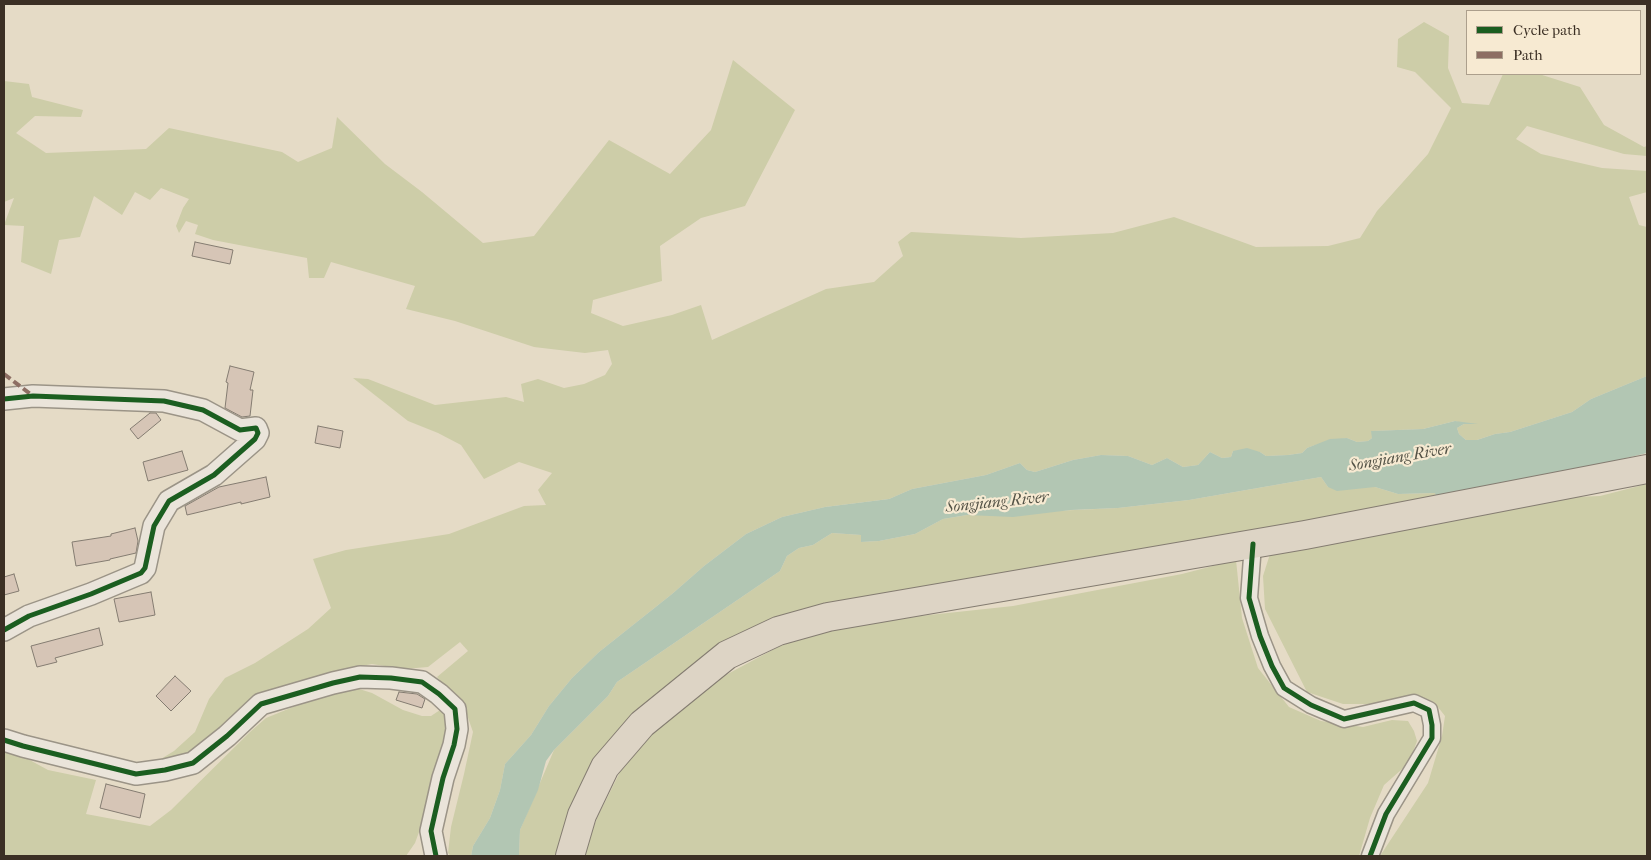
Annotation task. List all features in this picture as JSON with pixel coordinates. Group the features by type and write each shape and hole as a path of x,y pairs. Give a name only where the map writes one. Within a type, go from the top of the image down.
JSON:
{"highway":[{"path":"570,856 582,815 605,767 642,724 727,655 778,631 828,617 1253,544 1647,469"}],"street":[{"path":"4,398 32,396 164,401 203,410 240,430 256,428 258,433 255,439 214,475 169,501 154,526 145,568 141,573 91,594 28,616 4,630"},
{"path":"1253,544 1250,598 1260,636 1272,666 1284,688 1311,705 1344,719 1414,703 1429,710 1432,738 1386,814 1370,856"},
{"path":"4,740 136,774 165,770 193,763 227,736 261,704 360,677 422,682 455,709 457,729 431,831 436,856"}],"shaded area":[{"path":"1424,22 1449,36 1448,68 1462,103 1489,105 1503,75 1542,75 1580,87 1604,125 1644,147 1647,146 1647,156 1624,154 1527,126 1516,139 1541,154 1602,168 1647,171 1647,192 1629,197 1639,225 1647,227 1647,376 1591,399 1572,412 1510,432 1495,434 1477,440 1466,440 1459,434 1457,428 1464,424 1455,421 1423,429 1372,431 1372,438 1368,441 1357,442 1347,438 1315,445 1307,448 1302,453 1288,455 1266,456 1260,452 1233,451 1231,457 1222,458 1210,452 1198,465 1183,467 1167,458 1152,465 1128,456 1101,455 1073,460 1035,472 1027,470 1020,463 986,475 912,489 889,499 825,507 782,517 746,534 704,566 599,652 572,678 549,706 531,735 505,764 500,790 490,818 473,846 471,856 451,856 448,853 451,827 473,732 466,712 437,677 468,651 460,642 428,667 404,669 372,664 334,671 290,685 193,750 151,765 174,751 195,732 209,699 225,678 255,663 308,629 331,608 313,559 346,550 449,534 524,506 546,505 538,490 552,473 519,462 484,479 461,445 408,421 353,378 368,379 435,405 506,397 524,402 521,384 538,379 564,388 584,384 605,375 612,364 608,350 585,353 534,347 455,321 406,309 415,286 331,262 324,278 309,278 307,258 213,240 195,234 198,225 186,221 179,233 176,226 183,208 189,199 161,188 150,200 135,192 122,215 94,196 80,237 59,240 51,274 21,262 24,226 4,225 14,198 4,202 4,81 29,84 32,97 83,110 81,117 35,116 16,133 46,153 146,149 169,128 282,152 298,162 332,148 337,117 385,164 483,243 534,236 609,140 670,174 711,130 733,60 795,110 745,206 701,218 660,246 662,281 593,300 591,313 623,326 672,315 701,305 712,340 826,289 874,282 903,256 898,242 911,232 1021,238 1113,233 1174,217 1256,247 1328,246 1360,238 1377,211 1428,154 1451,108 1415,72 1397,67 1398,39"},
{"path":"1321,477 1328,487 1375,487 1398,494 1435,493 1436,498 844,608 661,698 558,856 519,856 520,830 554,750 608,696 617,682 780,571 787,556 799,548 813,545 832,533 861,535 861,542 879,541 915,534 943,519 967,515 1118,508 1189,500"},
{"path":"1647,484 1647,856 1380,856 1428,783 1442,736 1445,716 1434,702 1415,695 1373,704 1343,704 1307,692 1265,609 1263,576 1270,554 1550,498 1600,496"},
{"path":"1236,560 1242,618 1258,668 1289,707 1321,721 1363,727 1392,720 1408,721 1414,731 1417,741 1409,763 1384,785 1370,818 1359,856 583,856 597,818 632,748 722,677 778,647 836,625 1013,606 1182,574"},
{"path":"356,688 372,693 403,710 422,716 431,716 440,710 448,719 449,729 427,810 415,843 406,856 4,856 4,746 48,770 96,780 86,814 150,826 171,810 266,718 325,694"}],"water":[{"name":"Songjiang River","path":"1647,376 1647,453 1555,475 1436,498 1435,493 1398,494 1375,487 1337,491 1328,487 1321,477 1189,500 1118,508 1071,510 1013,517 967,515 943,519 915,534 879,541 861,542 861,535 832,533 813,545 799,548 787,556 780,571 617,682 608,696 554,750 546,761 538,790 520,830 519,856 471,856 473,846 490,818 500,790 505,764 531,735 549,706 572,678 599,652 704,566 746,534 782,517 825,507 889,499 912,489 986,475 1020,463 1027,470 1035,472 1073,460 1101,455 1128,456 1152,465 1167,458 1183,467 1198,465 1210,452 1222,458 1231,457 1233,451 1247,448 1266,456 1288,455 1302,453 1307,448 1330,439 1347,438 1357,442 1368,441 1372,438 1371,431 1423,429 1455,421 1478,424 1464,424 1457,428 1459,434 1466,440 1477,440 1495,434 1510,432 1572,412 1591,399"}],"building":[{"path":"195,242 233,250 230,264 192,256"},
{"path":"230,366 254,372 250,390 253,390 250,416 242,417 225,408 228,383 226,382"},
{"path":"150,413 156,413 161,420 138,439 130,429"},
{"path":"318,426 343,431 340,448 315,443"},
{"path":"182,451 188,470 148,481 143,462"},
{"path":"266,477 270,497 187,515 185,506 219,487"},
{"path":"135,528 138,541 136,553 76,566 72,542 111,536 111,534"},
{"path":"14,574 19,591 4,595 4,577"},
{"path":"151,592 155,615 119,622 114,599"},
{"path":"99,628 103,645 55,658 57,662 37,667 31,646"},
{"path":"175,676 191,691 171,711 156,696"},
{"path":"399,692 417,694 425,699 422,708 396,700"},
{"path":"106,784 145,794 140,818 100,808"}],"marked path":[{"path":"4,374 33,396"}],"cycle path":[{"path":"4,399 33,396 164,401 203,410 240,430 256,428 258,433 255,439 214,475 169,501 154,526 145,568 141,573 91,594 29,616 4,630"},
{"path":"1253,544 1249,598 1260,636 1272,666 1284,688 1311,705 1344,719 1414,703 1429,710 1432,738 1386,814 1370,856"},
{"path":"4,740 136,774 165,770 193,763 227,736 261,704 360,677 422,682 455,709 457,729 431,831 436,856"}]}
